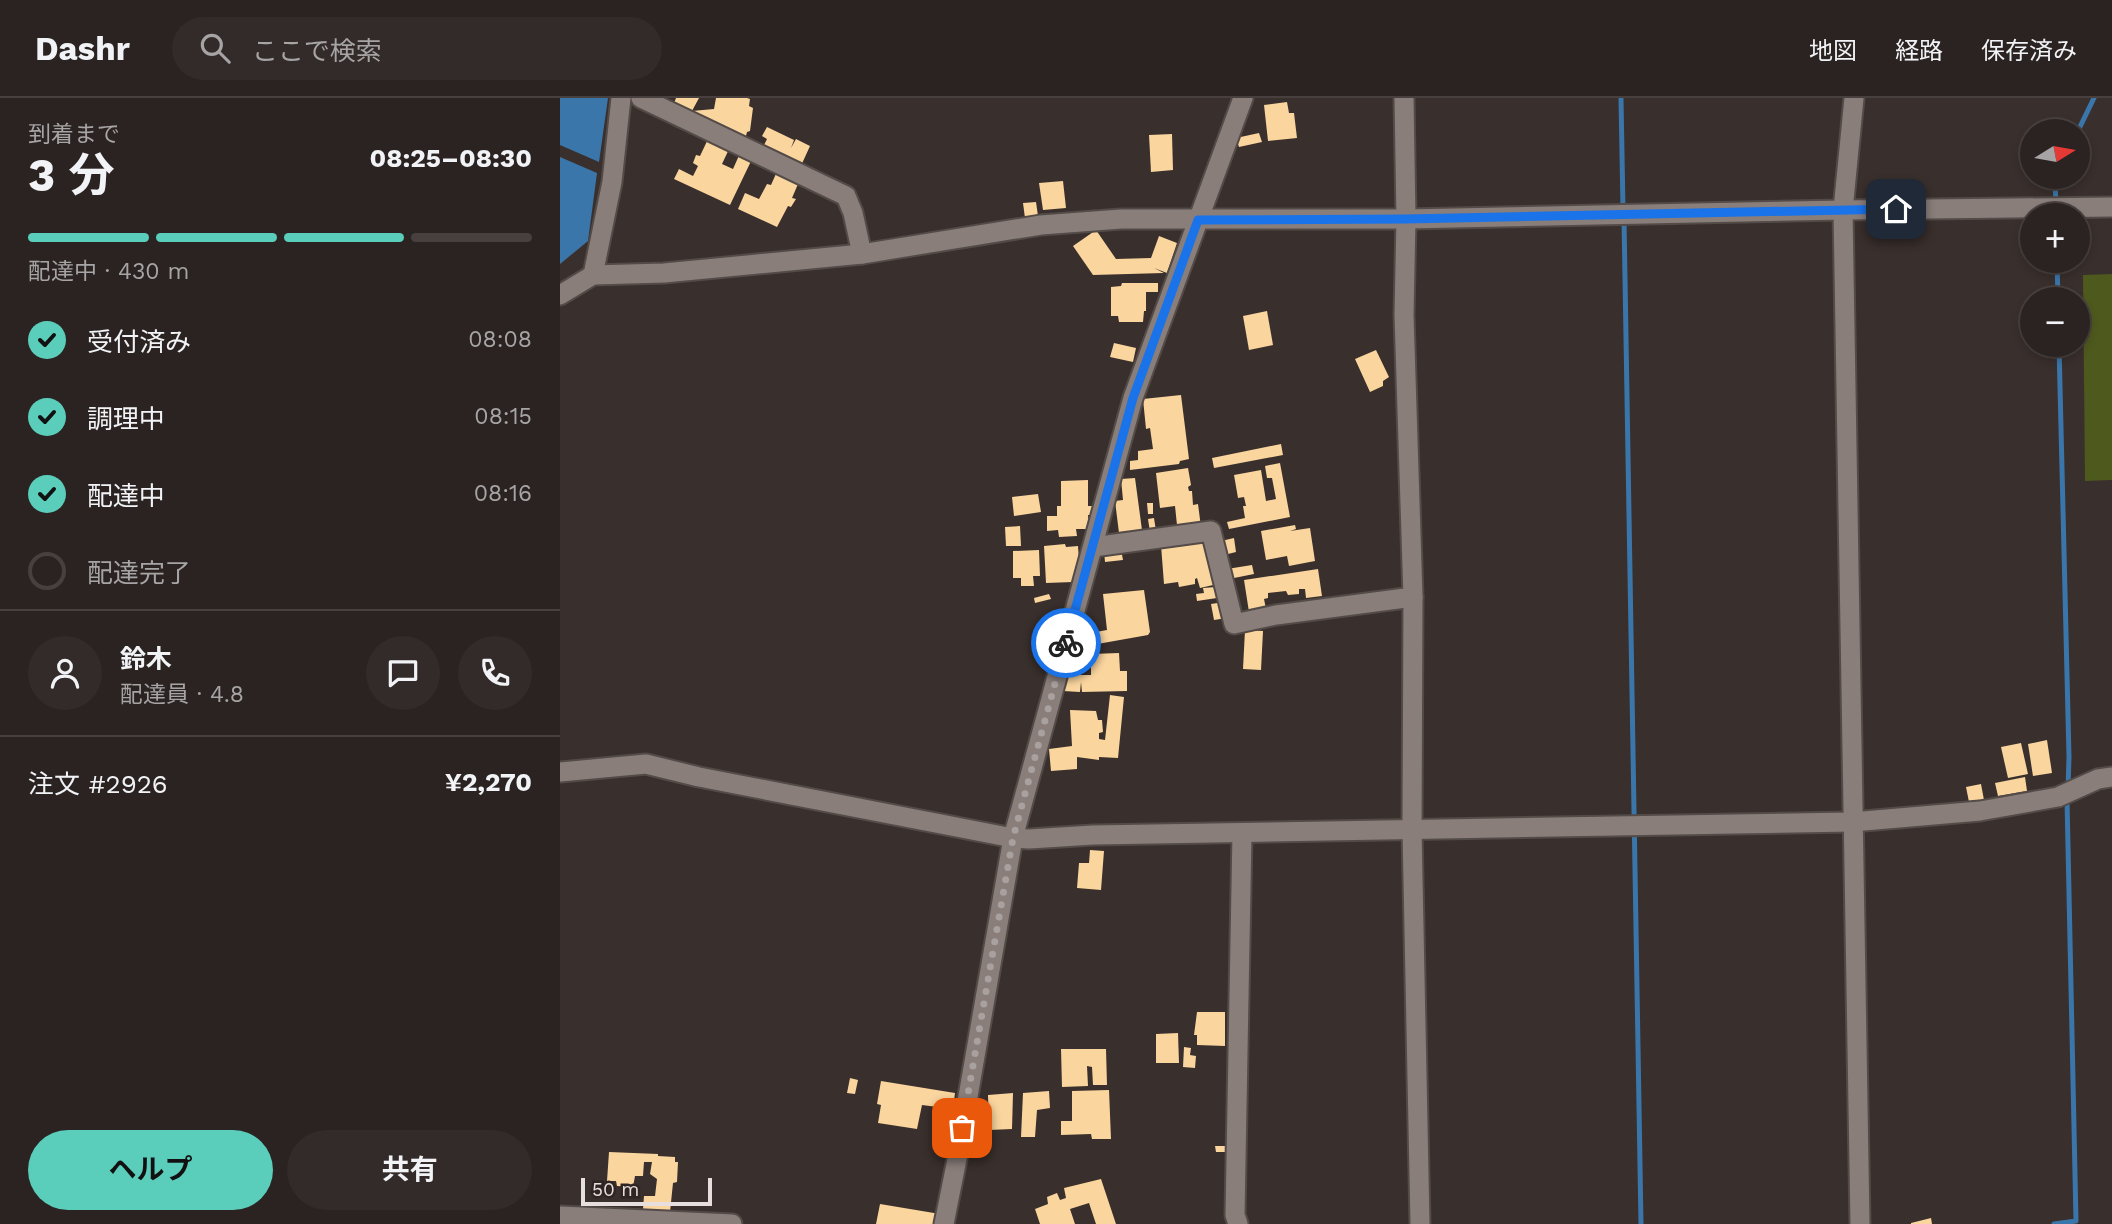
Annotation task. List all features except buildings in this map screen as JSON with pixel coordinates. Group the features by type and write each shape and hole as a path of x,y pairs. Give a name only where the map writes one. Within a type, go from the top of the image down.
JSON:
{"street":[{"path":"593,275 612,182 621,98"},
{"path":"641,98 846,196 862,254"},
{"path":"944,1224 1013,838 1133,398 1243,98"},
{"path":"1404,98 1404,315 1413,597 1412,830 1420,1224"},
{"path":"1854,98 1843,209 1860,1224"},
{"path":"560,295 593,275 664,273 862,254 1041,225 1121,219 1406,219 1843,209 2112,207"},
{"path":"1093,547 1211,531 1234,624 1276,615 1413,597"},
{"path":"560,772 646,764 699,777 1013,838 1910,819 1993,809 2058,797 2098,779 2112,777"},
{"path":"1238,1224 1235,1215 1242,833"},
{"path":"560,1216 732,1224"}],"green space":[{"path":"2112,274 2112,480 2085,481 2084,357 2090,357 2090,287 2083,287 2083,275"}],"water":[{"path":"560,98 608,98 599,162 560,145"},
{"path":"560,157 597,173 588,241 560,264"}],"waterway":[{"path":"1621,98 1623,209"},
{"path":"2084,119 2094,98"},
{"path":"2055,189 2056,203"},
{"path":"1624,219 1641,1224"},
{"path":"2057,273 2058,287"},
{"path":"2059,357 2068,789"},
{"path":"2054,1224 2076,1221 2067,799"}],"way so far":[{"path":"962,1128 1013,838 1066,643"}],"route":[{"path":"1066,643 1133,398 1198,220 1406,219 1896,209"}]}
